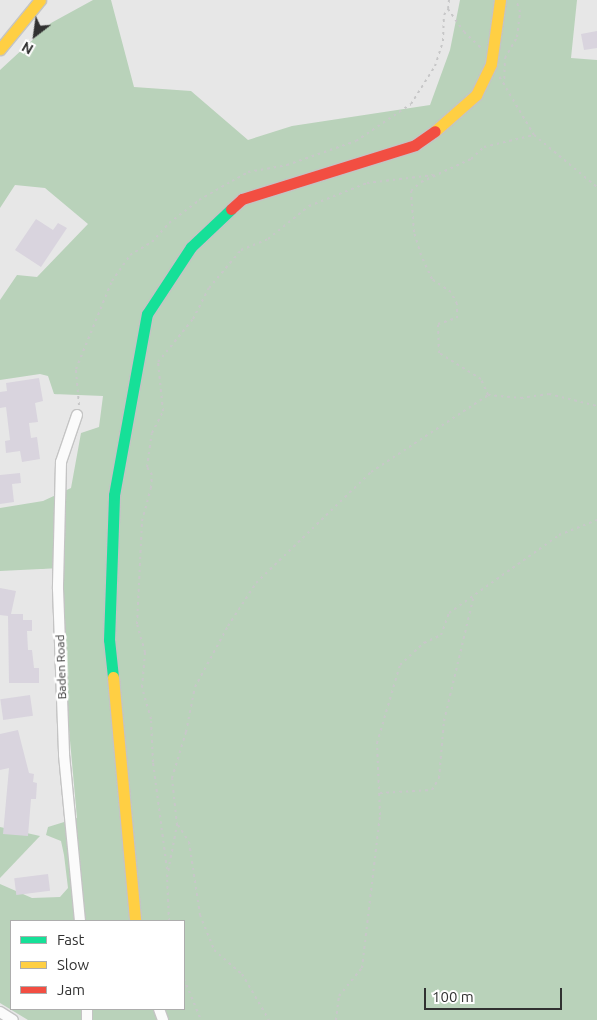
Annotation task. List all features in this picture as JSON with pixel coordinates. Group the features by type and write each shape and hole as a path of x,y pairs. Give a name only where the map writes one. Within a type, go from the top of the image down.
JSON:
{"street":[{"path":"0,49 40,0"},
{"path":"136,920 130,881 122,751 109,640 114,495 147,314 191,247 242,199 415,145 448,123 476,95 491,64 500,0"},
{"name":"Baden Road","path":"77,414 61,462 58,589 64,754 80,920"},
{"path":"0,1012 13,1020"}],"path":[{"path":"449,0 448,9 491,64 534,135 597,187"},
{"path":"504,85 505,58 517,37 520,12 516,0"},
{"path":"488,394 481,379 439,353 438,324 456,318 457,304 452,292 432,279 421,255 414,232 411,191 436,175 471,159 484,148 534,135"},
{"path":"170,920 168,872 153,762 151,719 142,687 145,652 137,624 142,521 151,488 152,475 147,467 152,433 164,412 158,362 241,250 268,239 309,206 367,183 436,175"},
{"path":"168,872 177,825 172,778 186,732 195,687 256,583 371,472 488,394 521,398 548,394 597,406"},
{"path":"336,1020 339,996 362,968 372,906 379,793 377,743 400,665 424,643 441,635 449,613 560,534 597,520"},
{"path":"379,793 432,790 439,778 444,721 474,595"},
{"path":"177,825 189,842 200,915 214,950 242,974 269,1020"},
{"path":"185,981 201,1020"}],"green space":[{"path":"93,0 111,0 134,87 191,91 248,140 292,126 430,105 450,50 460,0 577,0 571,58 597,60 597,1020 28,1020 12,1010 185,1010 185,920 10,920 10,1009 0,1003 0,884 32,898 60,897 68,888 61,841 46,835 48,827 77,818 65,685 61,568 0,571 0,508 43,501 71,488 81,433 99,427 103,396 54,394 48,376 40,374 0,380 0,300 17,275 37,277 88,224 45,188 15,185 0,208 0,70 51,23"},
{"path":"0,827 40,836 0,878"}],"building":[{"path":"597,31 597,48 584,50 581,34"},
{"path":"36,219 53,230 58,223 67,228 41,267 15,250"},
{"path":"39,378 43,401 35,403 38,422 29,423 31,438 37,437 40,459 22,462 20,451 6,453 5,441 10,440 6,407 0,408 0,392 7,391 6,383"},
{"path":"20,473 21,483 12,484 14,502 0,504 0,475"},
{"path":"0,588 16,591 11,614 23,614 23,620 32,620 32,631 27,631 28,650 32,650 34,668 39,668 39,683 9,683 8,616 0,615"},
{"path":"30,695 33,716 3,720 0,699"},
{"path":"18,730 29,773 34,774 33,782 37,783 36,799 31,799 28,836 3,834 9,768 0,770 0,734"},
{"path":"48,874 50,891 16,895 14,878"}],"traffic: fast":[{"path":"113,677 109,640 114,495 147,314 191,247 231,209"}],"traffic: slow":[{"path":"0,49 40,0"},
{"path":"435,131 476,95 491,64 500,0"},
{"path":"113,677 135,920"}],"traffic: jam":[{"path":"231,209 242,199 415,145 435,131"}]}
